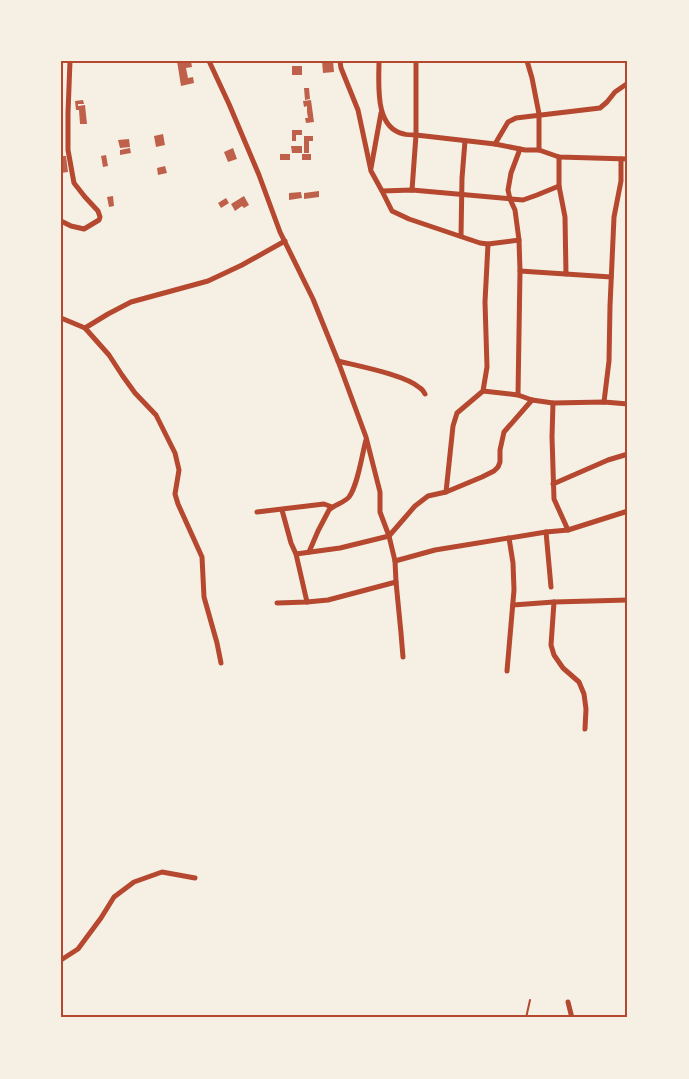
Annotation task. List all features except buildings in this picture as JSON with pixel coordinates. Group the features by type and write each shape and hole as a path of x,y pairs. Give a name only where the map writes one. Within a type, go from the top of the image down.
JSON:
{"street":[{"path":"61,221 84,229 99,220 100,217 98,211 84,197 74,183 68,150 70,61"},
{"path":"209,61 285,242 313,299 366,437 380,492 380,512 395,561 403,656"},
{"path":"340,61 358,110 371,171 391,210 410,219 480,243 488,244 519,240"},
{"path":"371,171 382,111 379,61"},
{"path":"412,190 416,134 416,61"},
{"path":"527,61 539,114 539,150"},
{"path":"495,144 508,122 516,118 600,108 615,92 628,83"},
{"path":"382,111 390,127 404,134 539,150 559,157 628,159"},
{"path":"461,236 465,141"},
{"path":"61,149 68,150"},
{"path":"518,396 519,240 515,210 508,190 510,173 520,149"},
{"path":"559,157 559,186 565,217 566,274"},
{"path":"604,402 609,361 614,217 621,182 621,159"},
{"path":"382,191 412,190 523,200 559,186"},
{"path":"85,328 131,302 208,281 285,242"},
{"path":"446,492 455,419 458,413 483,391 487,367 485,302 488,244"},
{"path":"520,271 611,277"},
{"path":"61,318 85,328 109,355 135,393 156,415 175,453 179,470 175,494 202,557 204,597 221,663"},
{"path":"338,361 407,380 420,387 426,394"},
{"path":"483,391 553,403 604,402 628,404"},
{"path":"296,554 340,548 388,536 414,506 428,496 446,492 494,471 498,467 504,432 532,400"},
{"path":"553,403 554,499 568,530"},
{"path":"309,552 318,531 332,507 348,499 350,495 366,437"},
{"path":"553,484 608,460 628,454"},
{"path":"257,512 324,504 332,507"},
{"path":"282,510 296,554 307,602"},
{"path":"395,561 435,550 568,530 628,511"},
{"path":"546,532 551,587"},
{"path":"507,671 514,590 509,538"},
{"path":"277,603 328,600 396,582"},
{"path":"513,605 628,600"},
{"path":"554,602 551,644 554,655 563,668 580,682 586,709 585,729"},
{"path":"61,960 78,949 114,897 134,882 162,872 195,878"},
{"path":"568,1002 572,1018"}],"path":[{"path":"526,1018 530,1000"}]}
